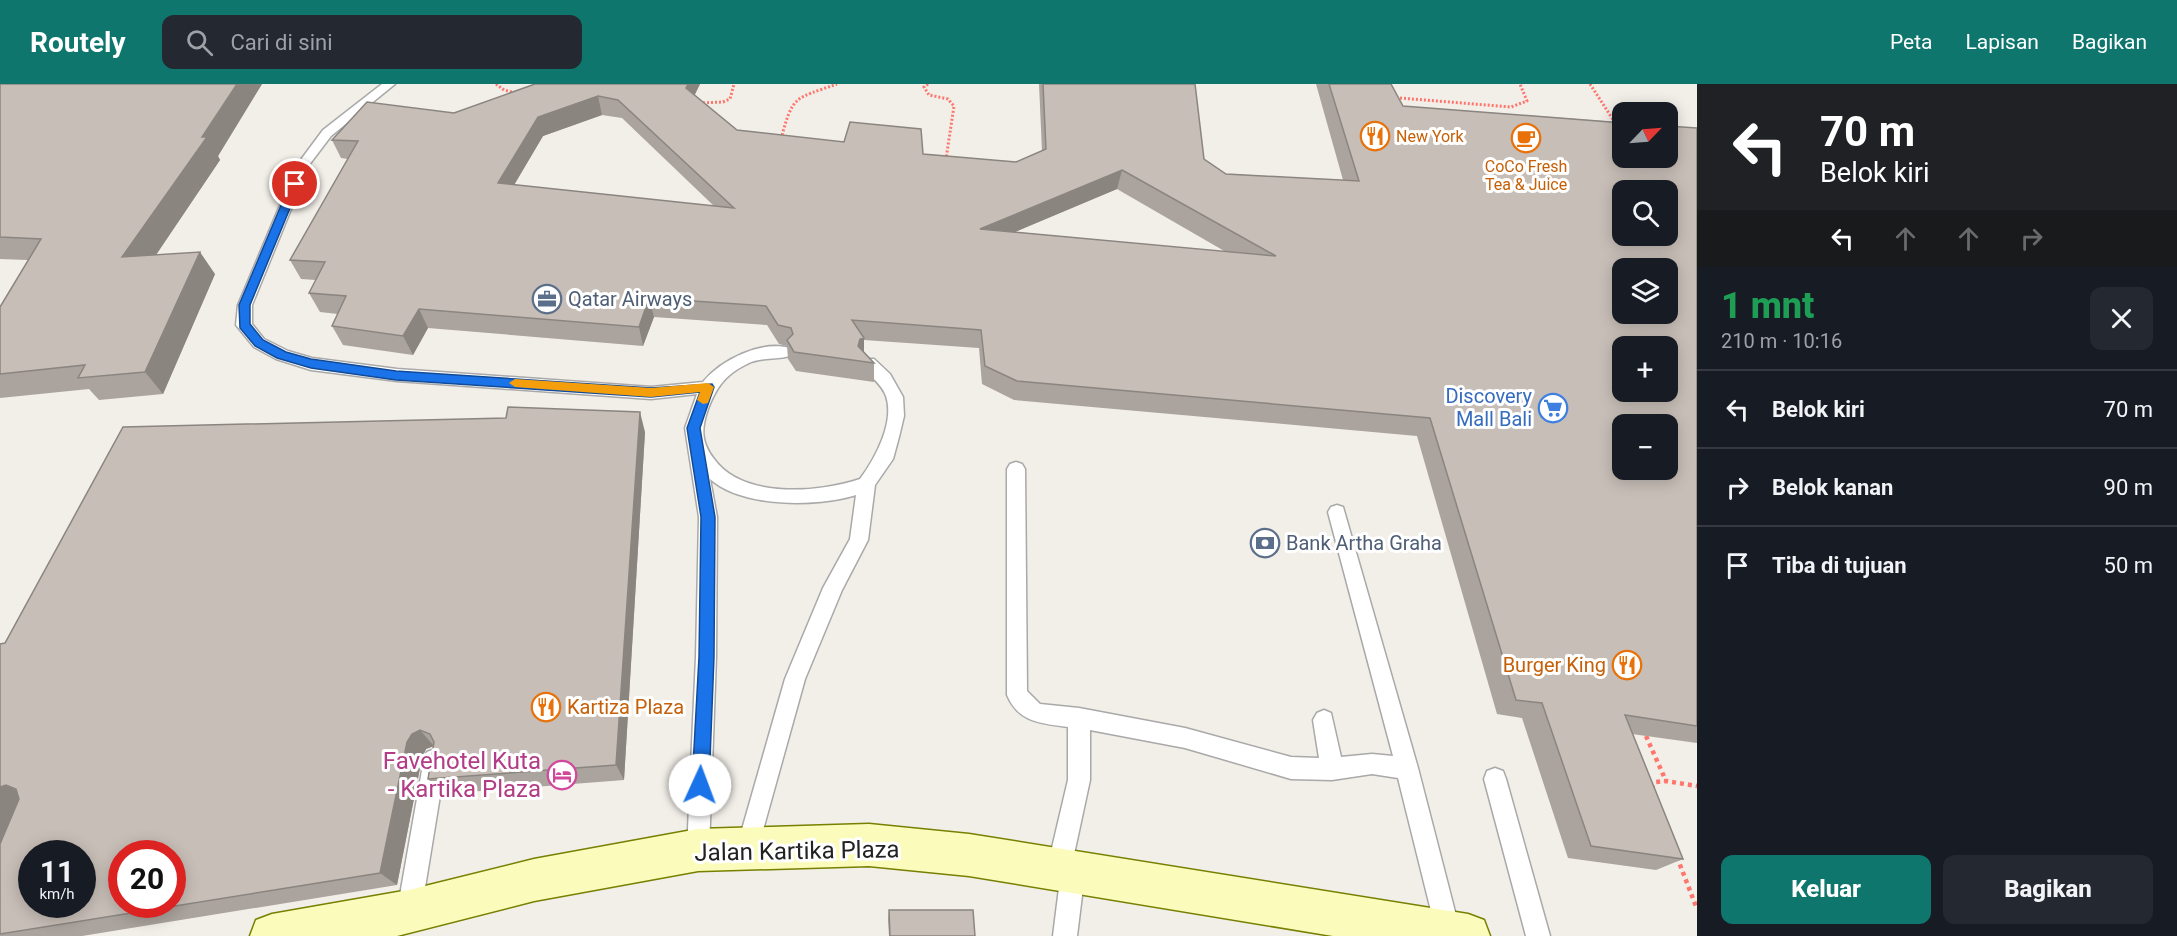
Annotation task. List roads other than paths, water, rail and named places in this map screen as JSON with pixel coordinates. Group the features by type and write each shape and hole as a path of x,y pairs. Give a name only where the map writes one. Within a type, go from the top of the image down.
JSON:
{"main road":[{"name":"Jalan Kartika Plaza","path":"272,936 409,912 534,880 698,850 869,845 969,855 1458,934"}],"lane":[{"path":"389,84 327,133 303,165 245,305 244,325 259,343 282,356 311,364 396,375 651,393 708,387"},
{"path":"698,850 706,657 708,517 693,428 708,387 717,376 740,360 784,352"},
{"path":"748,847 795,679 833,588 859,540 866,484 884,459 896,416 895,397 884,378 868,363"},
{"path":"696,447 708,465 726,482 758,492 800,498 832,495 866,484"},
{"path":"1016,469 1017,695 1035,713 1079,718 1185,738 1291,768 1332,769 1372,764 1407,768"},
{"path":"1337,512 1407,768 1458,934"},
{"path":"1065,936 1066,870 1079,780 1079,718"},
{"path":"1324,720 1332,769"},
{"path":"409,912 435,758"},
{"path":"1495,778 1538,936"}],"place":[{"name":"New York","path":"1375,136"},
{"name":"CoCo Fresh Tea & Juice","path":"1526,138"},
{"name":"Qatar Airways","path":"547,299"},
{"name":"Discovery Mall Bali","path":"1553,408"},
{"name":"Bank Artha Graha","path":"1265,543"},
{"name":"Burger King","path":"1627,665"},
{"name":"Kartiza Plaza","path":"546,707"},
{"name":"Favehotel Kuta - Kartika Plaza","path":"562,775"}]}
